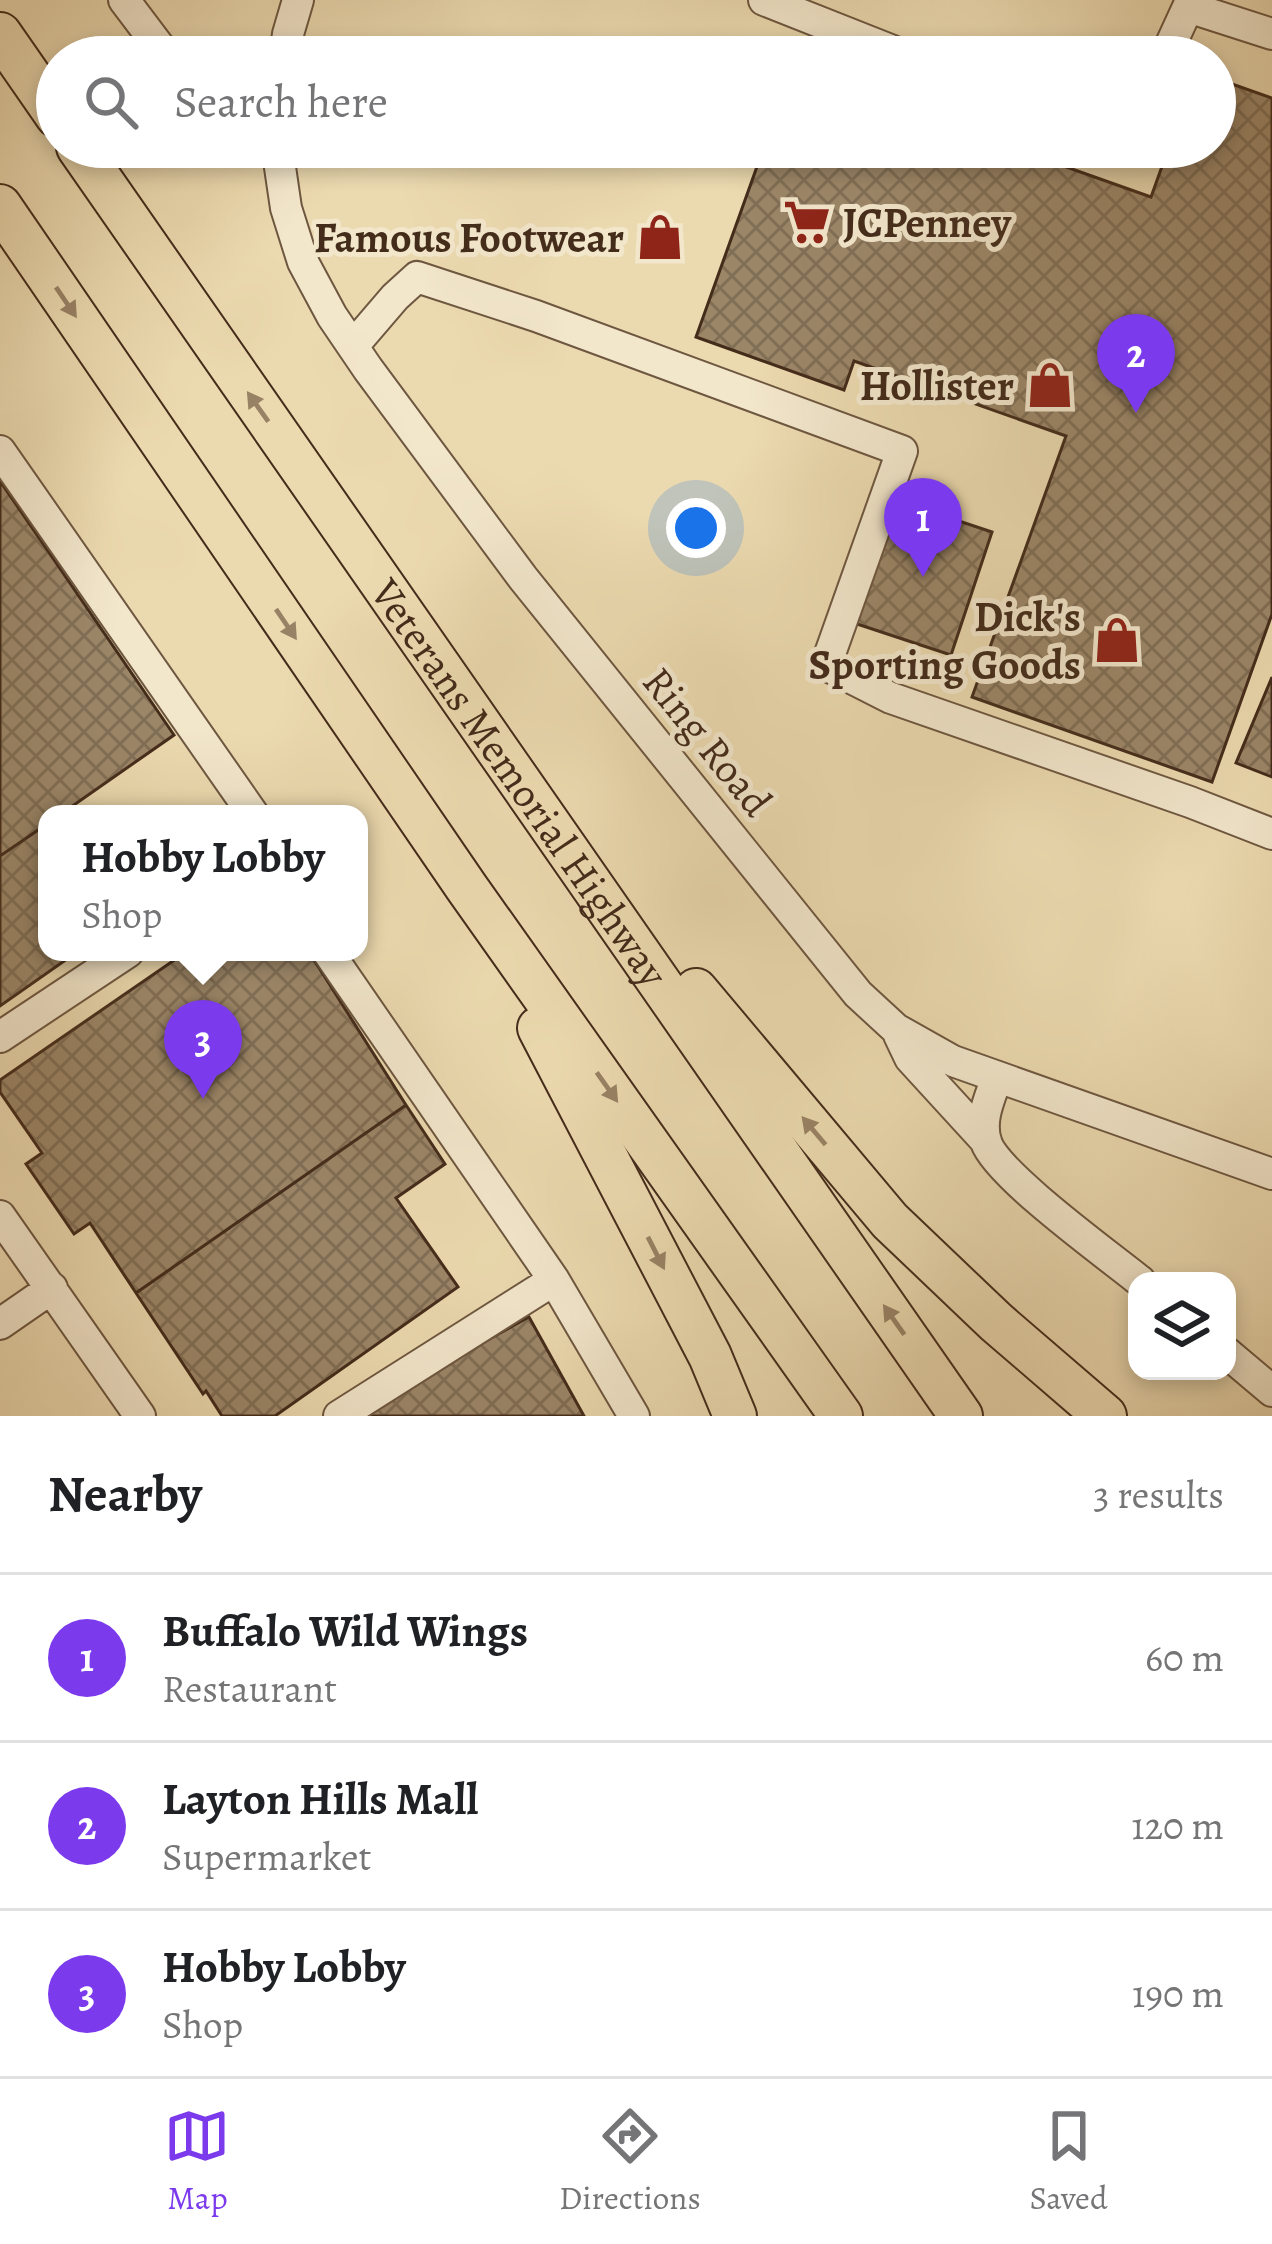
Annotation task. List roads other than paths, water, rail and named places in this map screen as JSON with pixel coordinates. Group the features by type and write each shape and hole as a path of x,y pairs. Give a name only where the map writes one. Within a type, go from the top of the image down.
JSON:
{"highway":[{"path":"0,34 36,86"},
{"name":"Veterans Memorial Highway","path":"93,168 961,1416"},
{"path":"0,206 467,889 841,1416"},
{"path":"532,796 890,1221 996,1322 1106,1416"},
{"path":"467,889 710,1356 735,1416"}],"street":[{"path":"124,0 151,36"},
{"path":"288,36 298,0"},
{"path":"764,0 855,36"},
{"path":"1175,36 1188,7 1272,34"},
{"name":"Ring Road","path":"279,168 293,236 315,286 353,346 579,649 834,967 896,1029 939,1054 1272,1174"},
{"path":"353,346 417,277 902,451 826,665 891,698 1272,834"},
{"path":"0,451 247,805"},
{"path":"0,1037 114,961"},
{"path":"334,961 554,1280 634,1416"},
{"path":"896,1029 910,1058 986,1141 1003,1168 1129,1272"},
{"path":"986,1141 985,1115 997,1077"},
{"path":"0,1216 140,1416"},
{"path":"339,1416 554,1280"},
{"path":"0,1324 52,1288"},
{"path":"1236,1361 1272,1391"}],"place":[{"name":"JCPenney","path":"807,222"},
{"name":"Famous Footwear","path":"660,237"},
{"name":"Hollister","path":"1050,385"},
{"name":"Layton Hills Mall","path":"1136,413"},
{"name":"Buffalo Wild Wings","path":"923,577"},
{"name":"Dick's Sporting Goods","path":"1117,640"},
{"name":"Hobby Lobby","path":"203,1099"}]}
